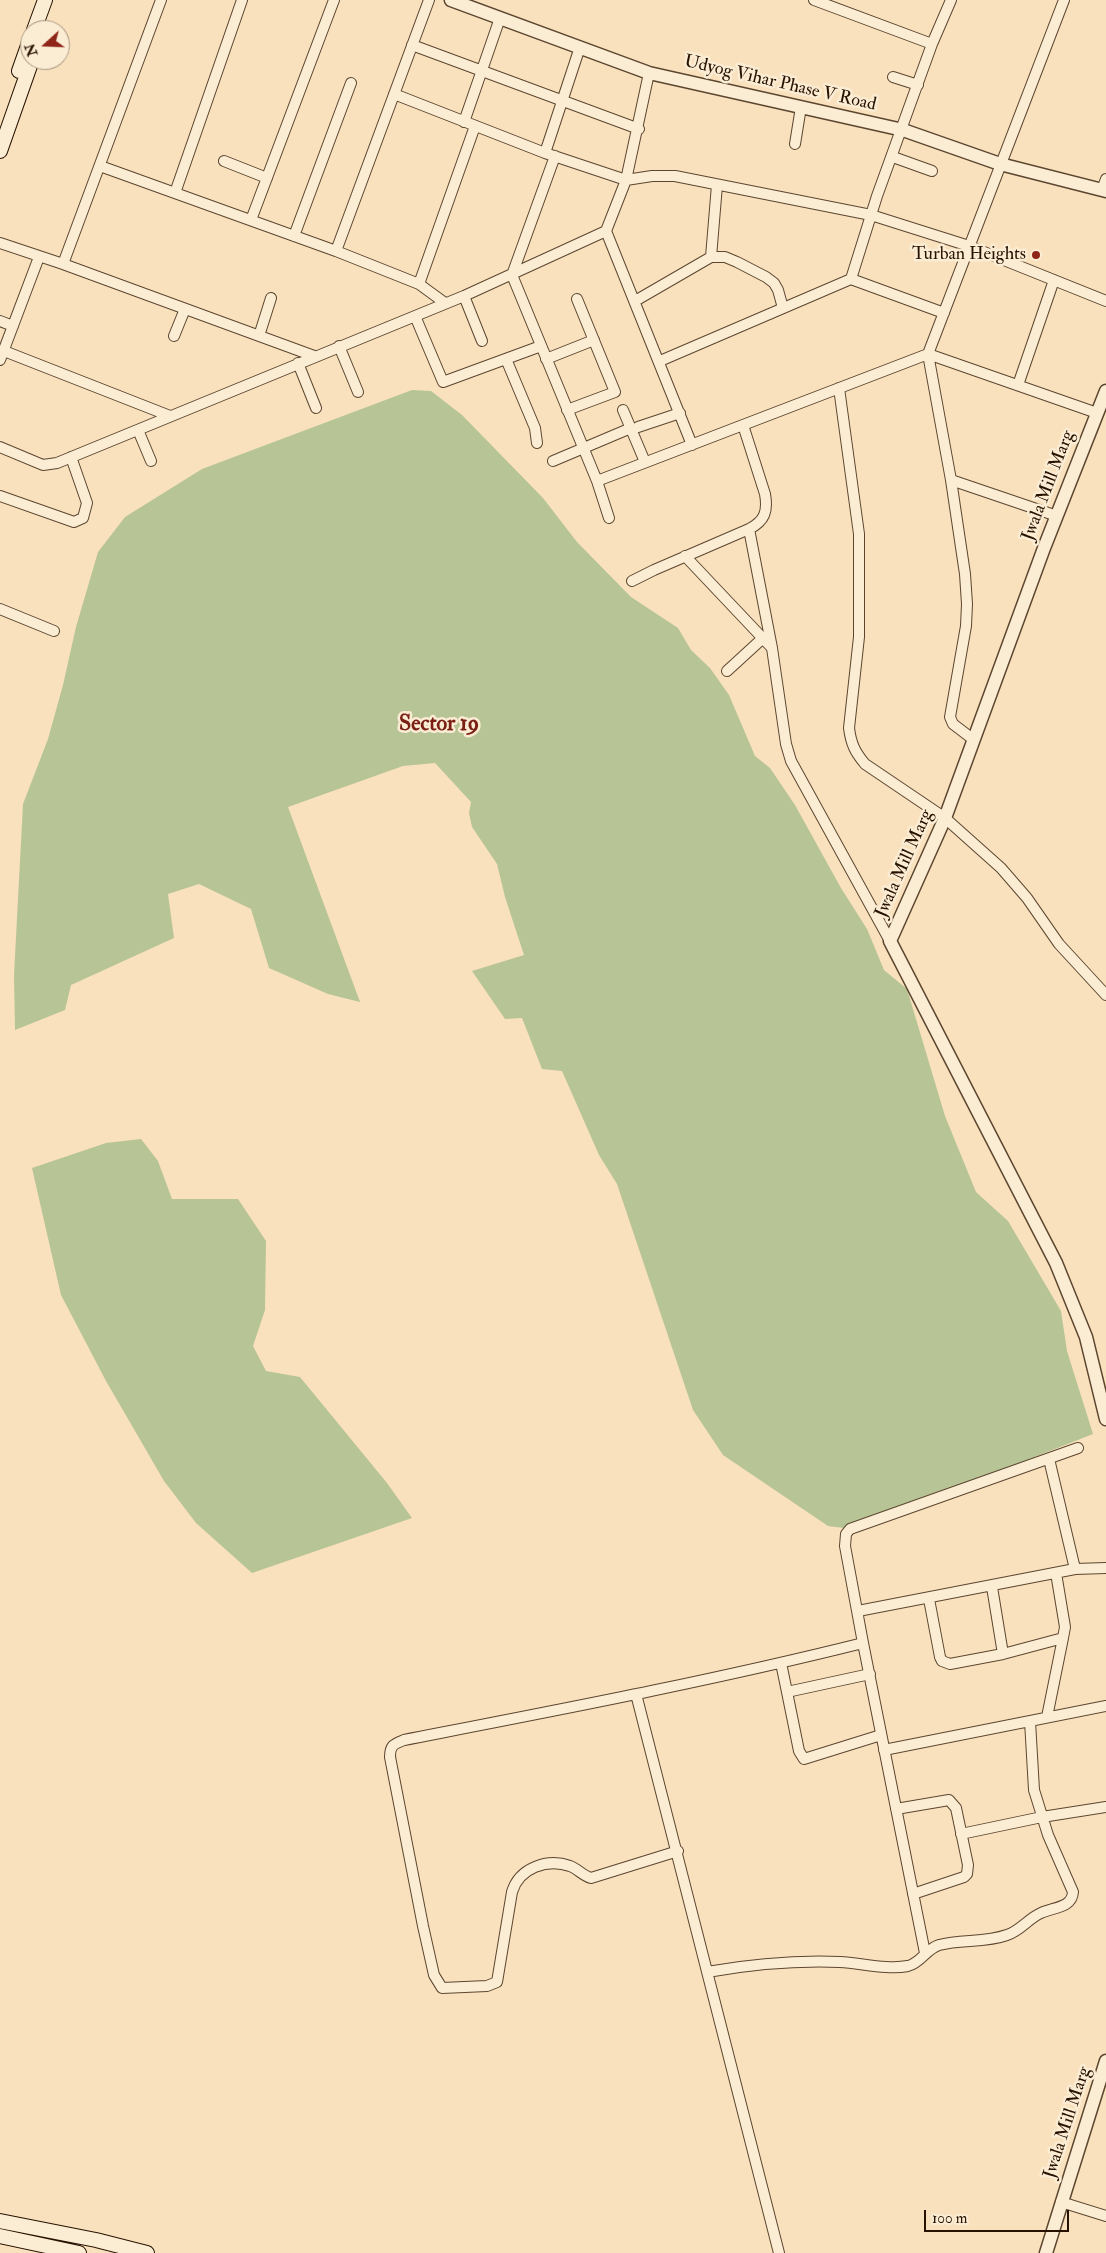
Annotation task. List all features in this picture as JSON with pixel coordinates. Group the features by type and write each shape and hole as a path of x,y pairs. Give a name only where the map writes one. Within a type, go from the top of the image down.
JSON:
{"main road":[{"path":"38,20 45,0"},
{"path":"47,20 54,0"},
{"path":"0,124 20,68"},
{"path":"0,151 28,70"},
{"path":"0,2221 96,2240 147,2253"},
{"path":"0,2236 78,2253"}],"street":[{"path":"63,264 161,0"},
{"path":"175,193 242,0"},
{"path":"251,220 334,0"},
{"path":"336,251 429,0"},
{"name":"Udyog Vihar Phase V Road","path":"451,0 650,73 903,130 1000,164 1105,187"},
{"path":"814,0 932,44"},
{"path":"851,279 871,215 903,130 932,44 951,0"},
{"path":"974,740 953,724 950,717 966,626 967,604 965,574 951,480 928,354 1063,0"},
{"path":"464,122 500,18"},
{"path":"412,45 639,129"},
{"path":"580,47 563,100 550,155 512,275 584,449 610,518"},
{"path":"0,447 43,465 71,458 314,356 464,296 606,231 626,180 639,129 650,73"},
{"path":"894,77 918,85"},
{"path":"294,236 351,83"},
{"path":"394,94 550,155 626,180 652,176 676,176 871,215 969,246 1106,301"},
{"path":"795,144 801,107"},
{"path":"419,284 475,126"},
{"path":"893,157 932,170"},
{"path":"224,161 267,178"},
{"path":"100,166 336,251 419,284 445,303"},
{"path":"711,257 717,184"},
{"path":"606,231 692,445"},
{"path":"0,243 63,264 314,356"},
{"path":"40,257 2,350 170,416"},
{"path":"635,301 711,257 725,258 737,262 770,280 778,290 783,308"},
{"path":"660,362 851,279 944,313"},
{"path":"1018,385 1054,280"},
{"path":"464,296 482,341"},
{"path":"259,336 271,298"},
{"path":"567,410 615,392 577,299"},
{"path":"174,336 186,309"},
{"path":"415,316 443,382 541,346"},
{"path":"0,321 13,326"},
{"path":"546,359 594,340"},
{"path":"339,346 358,392"},
{"path":"597,482 928,354 1097,413"},
{"path":"506,359 535,428 537,443"},
{"path":"298,363 316,408"},
{"path":"839,388 859,534 859,637 849,728 850,742 856,754 865,764 945,818 1001,868 1028,898 1059,944 1106,995"},
{"name":"Jwala Mill Marg","path":"1105,394 1056,516 945,818 890,941 1056,1264 1086,1337 1106,1420"},
{"path":"623,410 634,427 645,462"},
{"path":"553,460 584,449 634,427 680,413"},
{"path":"632,581 758,525 765,516 767,505 743,425"},
{"path":"138,430 151,461"},
{"path":"0,496 74,522 79,521 83,518 87,503 71,458"},
{"path":"951,480 1056,516"},
{"path":"749,529 772,648 786,744 791,761 890,941"},
{"path":"685,556 772,648"},
{"path":"0,609 54,631"},
{"path":"727,671 763,638"},
{"path":"925,1953 863,1643 845,1540 846,1534 850,1529 1078,1448"},
{"path":"1049,1459 1075,1570"},
{"path":"858,1611 929,1599 1056,1573 1106,1568"},
{"path":"1047,1717 1065,1627 1056,1573"},
{"path":"992,1586 1003,1654"},
{"path":"929,1599 940,1656 945,1664 1003,1654 1063,1638"},
{"path":"678,1851 591,1878 570,1866 559,1865 543,1864 524,1872 516,1879 512,1892 497,1982 486,1986 442,1988 438,1983 423,1926 390,1757 390,1748 404,1740 636,1694 781,1663 863,1643"},
{"path":"781,1663 799,1751 804,1759 881,1735"},
{"path":"788,1692 870,1674"},
{"path":"636,1694 678,1851 779,2253"},
{"path":"884,1750 1106,1706"},
{"path":"707,1972 762,1962 839,1962 909,1966 920,1960 925,1953 938,1945 1005,1936 1019,1929 1037,1914 1064,1906 1073,1899 1071,1883 1042,1817 1034,1790 1030,1721"},
{"path":"896,1809 949,1800 956,1808 968,1865 967,1874 960,1879 913,1894"},
{"path":"961,1834 1042,1817 1106,1807"},
{"name":"Jwala Mill Marg","path":"1046,2253 1106,2060"},
{"path":"1061,2202 1106,2216"}],"green space":[{"path":"412,390 431,391 462,415 543,498 577,542 631,597 678,628 691,650 710,668 729,695 755,756 770,768 795,805 841,888 867,929 884,970 907,989 945,1116 976,1192 1008,1221 1061,1311 1067,1351 1093,1434 966,1484 844,1528 828,1526 723,1455 693,1410 617,1184 599,1155 562,1071 542,1069 522,1018 505,1019 472,971 524,955 505,897 497,864 472,827 469,813 471,802 435,763 403,766 288,807 360,1002 328,994 269,968 251,909 199,884 168,894 174,938 71,985 65,1010 15,1030 14,975 23,804 48,739 76,627 98,552 125,517 202,469"},
{"path":"141,1139 158,1161 172,1199 238,1199 266,1241 265,1310 253,1346 266,1371 300,1377 387,1483 412,1518 252,1573 196,1523 164,1481 106,1381 61,1295 32,1168 106,1143"}],"place":[{"name":"Turban Heights","path":"1036,255"}],"district":[{"name":"Sector 19","path":"439,725"}]}
